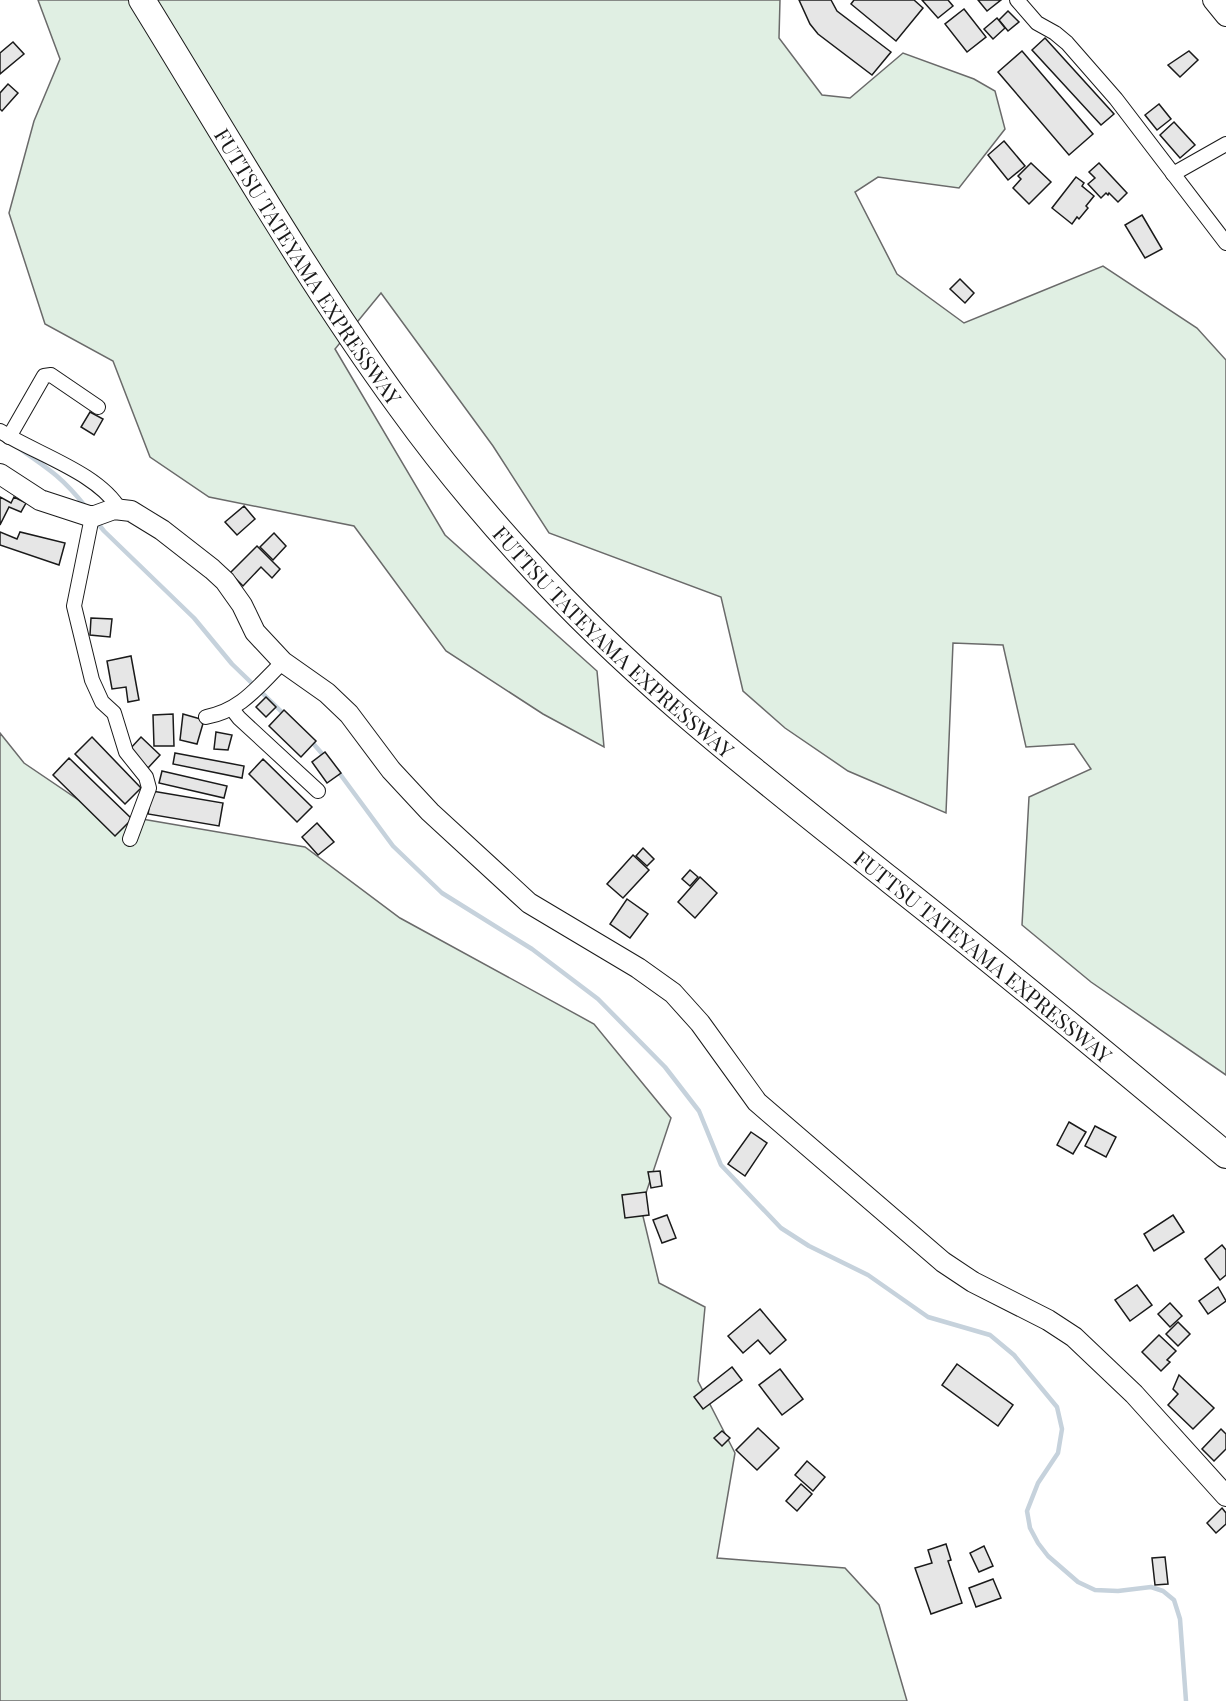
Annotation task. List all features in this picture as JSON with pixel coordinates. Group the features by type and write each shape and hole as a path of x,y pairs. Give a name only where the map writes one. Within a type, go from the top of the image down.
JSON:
{"highway":[{"name":"FUTTSU TATEYAMA EXPRESSWAY","path":"142,0 356,343 401,407 450,470 530,564 637,670 703,729 1006,972 1226,1155"}],"street":[{"path":"1017,0 1037,23 1067,43 1116,99 1226,243"},
{"path":"1213,0 1226,16"},
{"path":"1173,174 1226,144"},
{"path":"98,407 51,375 44,376 4,434 93,480 113,499 120,510"},
{"path":"0,474 40,500 92,518 114,510 131,511 162,530 225,580 242,605 255,632 283,662 327,693 349,714 391,770 430,812 507,884 529,903 638,968 674,993 700,1023 757,1102 943,1262 973,1282 1048,1320 1074,1337 1134,1394 1226,1496"},
{"path":"92,518 74,606 92,680 102,702 114,713 126,752 146,777 149,788 130,839"},
{"path":"206,717 221,714 237,706 283,662"},
{"path":"232,709 318,791"}],"green space":[{"path":"38,0 780,0 779,38 822,95 850,98 903,53 974,79 995,91 1005,129 959,188 878,177 855,192 897,274 964,323 1103,266 1197,328 1226,360 1226,1075 1091,982 1022,925 1029,797 1091,769 1074,744 1026,747 1003,645 953,643 946,813 848,771 785,728 743,691 721,597 549,533 493,446 381,293 335,349 445,535 597,671 604,747 543,714 446,651 354,526 209,497 150,457 113,361 45,324 9,213 34,121 60,59"},
{"path":"0,733 24,763 95,811 305,847 400,918 594,1024 671,1118 641,1208 659,1283 705,1307 698,1381 735,1453 717,1558 845,1568 879,1605 907,1701 0,1701"}],"building":[{"path":"799,0 831,0 837,11 891,52 872,75 818,34 810,24"},
{"path":"854,0 914,0 923,8 896,41 851,4"},
{"path":"922,0 948,0 953,6 938,18"},
{"path":"978,0 1001,0 987,11"},
{"path":"964,9 986,37 967,52 945,24"},
{"path":"1008,11 1019,22 1008,31 999,20"},
{"path":"997,18 1005,28 993,39 984,29"},
{"path":"1045,38 1114,114 1101,125 1032,50"},
{"path":"13,42 24,54 0,74 0,53"},
{"path":"1022,51 1093,134 1069,155 998,72"},
{"path":"1189,51 1198,60 1180,77 1168,65"},
{"path":"8,84 18,93 2,111 0,93"},
{"path":"1159,104 1171,119 1157,130 1145,115"},
{"path":"1174,122 1195,145 1180,158 1160,135"},
{"path":"1004,141 1025,166 1008,180 988,155"},
{"path":"1031,163 1051,182 1029,204 1013,188 1021,179 1018,176"},
{"path":"1099,163 1127,193 1118,202 1109,193 1101,198 1088,184 1095,178 1089,172"},
{"path":"1076,177 1084,183 1082,186 1094,196 1086,206 1088,208 1072,224 1052,208"},
{"path":"1142,215 1162,249 1145,258 1125,225"},
{"path":"960,279 974,293 965,303 950,289"},
{"path":"90,412 103,419 94,435 81,427"},
{"path":"0,497 11,503 14,497 26,503 21,512 9,507 0,525"},
{"path":"244,506 255,519 237,535 225,522"},
{"path":"0,532 17,539 20,532 65,543 59,565 0,545"},
{"path":"274,533 286,546 273,560 260,547"},
{"path":"257,546 280,569 272,578 261,567 243,586 230,573"},
{"path":"91,618 112,619 110,637 90,635"},
{"path":"131,656 139,700 128,702 126,687 112,689 107,661"},
{"path":"266,697 276,707 266,717 256,707"},
{"path":"284,710 316,741 301,757 269,726"},
{"path":"173,714 174,746 154,746 153,715"},
{"path":"183,714 204,720 197,744 180,740"},
{"path":"216,732 232,735 228,750 214,749"},
{"path":"92,737 141,788 125,804 75,754"},
{"path":"141,737 160,755 148,768 129,750"},
{"path":"325,752 341,773 327,783 312,762"},
{"path":"175,753 244,766 242,778 173,764"},
{"path":"69,758 132,819 115,836 53,775"},
{"path":"263,759 312,807 297,822 249,774"},
{"path":"162,771 227,786 224,798 159,783"},
{"path":"152,791 223,803 219,826 148,814"},
{"path":"317,823 334,842 318,855 302,837"},
{"path":"643,848 654,859 647,866 636,856"},
{"path":"633,855 649,870 623,898 607,884"},
{"path":"690,870 698,877 690,886 682,879"},
{"path":"700,877 717,893 695,918 678,902"},
{"path":"627,899 648,914 630,938 610,924"},
{"path":"1069,1122 1086,1132 1073,1154 1057,1145"},
{"path":"1095,1126 1116,1137 1106,1157 1085,1146"},
{"path":"751,1132 767,1143 745,1176 728,1164"},
{"path":"660,1171 662,1186 651,1188 648,1172"},
{"path":"646,1192 649,1215 625,1218 622,1195"},
{"path":"667,1215 676,1238 662,1243 653,1220"},
{"path":"1173,1215 1184,1232 1154,1251 1144,1234"},
{"path":"1222,1245 1226,1250 1226,1275 1220,1280 1205,1259"},
{"path":"1137,1285 1152,1305 1130,1321 1115,1300"},
{"path":"1218,1287 1226,1301 1208,1314 1199,1301"},
{"path":"1170,1303 1182,1316 1170,1327 1158,1314"},
{"path":"760,1309 786,1340 770,1354 758,1340 743,1353 728,1336"},
{"path":"1178,1322 1190,1334 1178,1346 1166,1334"},
{"path":"1159,1335 1176,1351 1161,1371 1142,1352"},
{"path":"957,1364 1013,1405 998,1426 942,1385"},
{"path":"732,1367 742,1380 703,1409 694,1397"},
{"path":"780,1369 803,1399 782,1415 759,1385"},
{"path":"1179,1375 1214,1408 1193,1429 1168,1405 1178,1394 1173,1389"},
{"path":"758,1428 779,1448 757,1470 736,1450"},
{"path":"1221,1429 1226,1434 1226,1449 1214,1461 1202,1449"},
{"path":"722,1431 730,1438 722,1446 714,1438"},
{"path":"807,1461 825,1477 813,1491 795,1475"},
{"path":"801,1484 812,1494 797,1511 786,1501"},
{"path":"1222,1508 1226,1513 1226,1524 1216,1533 1207,1523"},
{"path":"946,1544 951,1560 948,1561 962,1603 931,1614 915,1568 932,1563 928,1550"},
{"path":"984,1546 993,1566 979,1572 970,1553"},
{"path":"1165,1557 1168,1584 1155,1585 1152,1558"},
{"path":"993,1579 1001,1598 976,1607 969,1588"}],"waterway":[{"path":"20,449 55,474 85,506"},
{"path":"95,520 194,618 232,664 286,716"},
{"path":"311,741 325,757"},
{"path":"337,770 393,846 442,893 532,949 598,999 665,1067 699,1111 721,1165 781,1228 809,1246 868,1275 928,1317 990,1335 1014,1355 1057,1407 1062,1429 1058,1453 1038,1483 1027,1511 1030,1528 1048,1556 1078,1582 1095,1590 1118,1591 1151,1587 1163,1591 1174,1600 1180,1619 1186,1701"}]}
